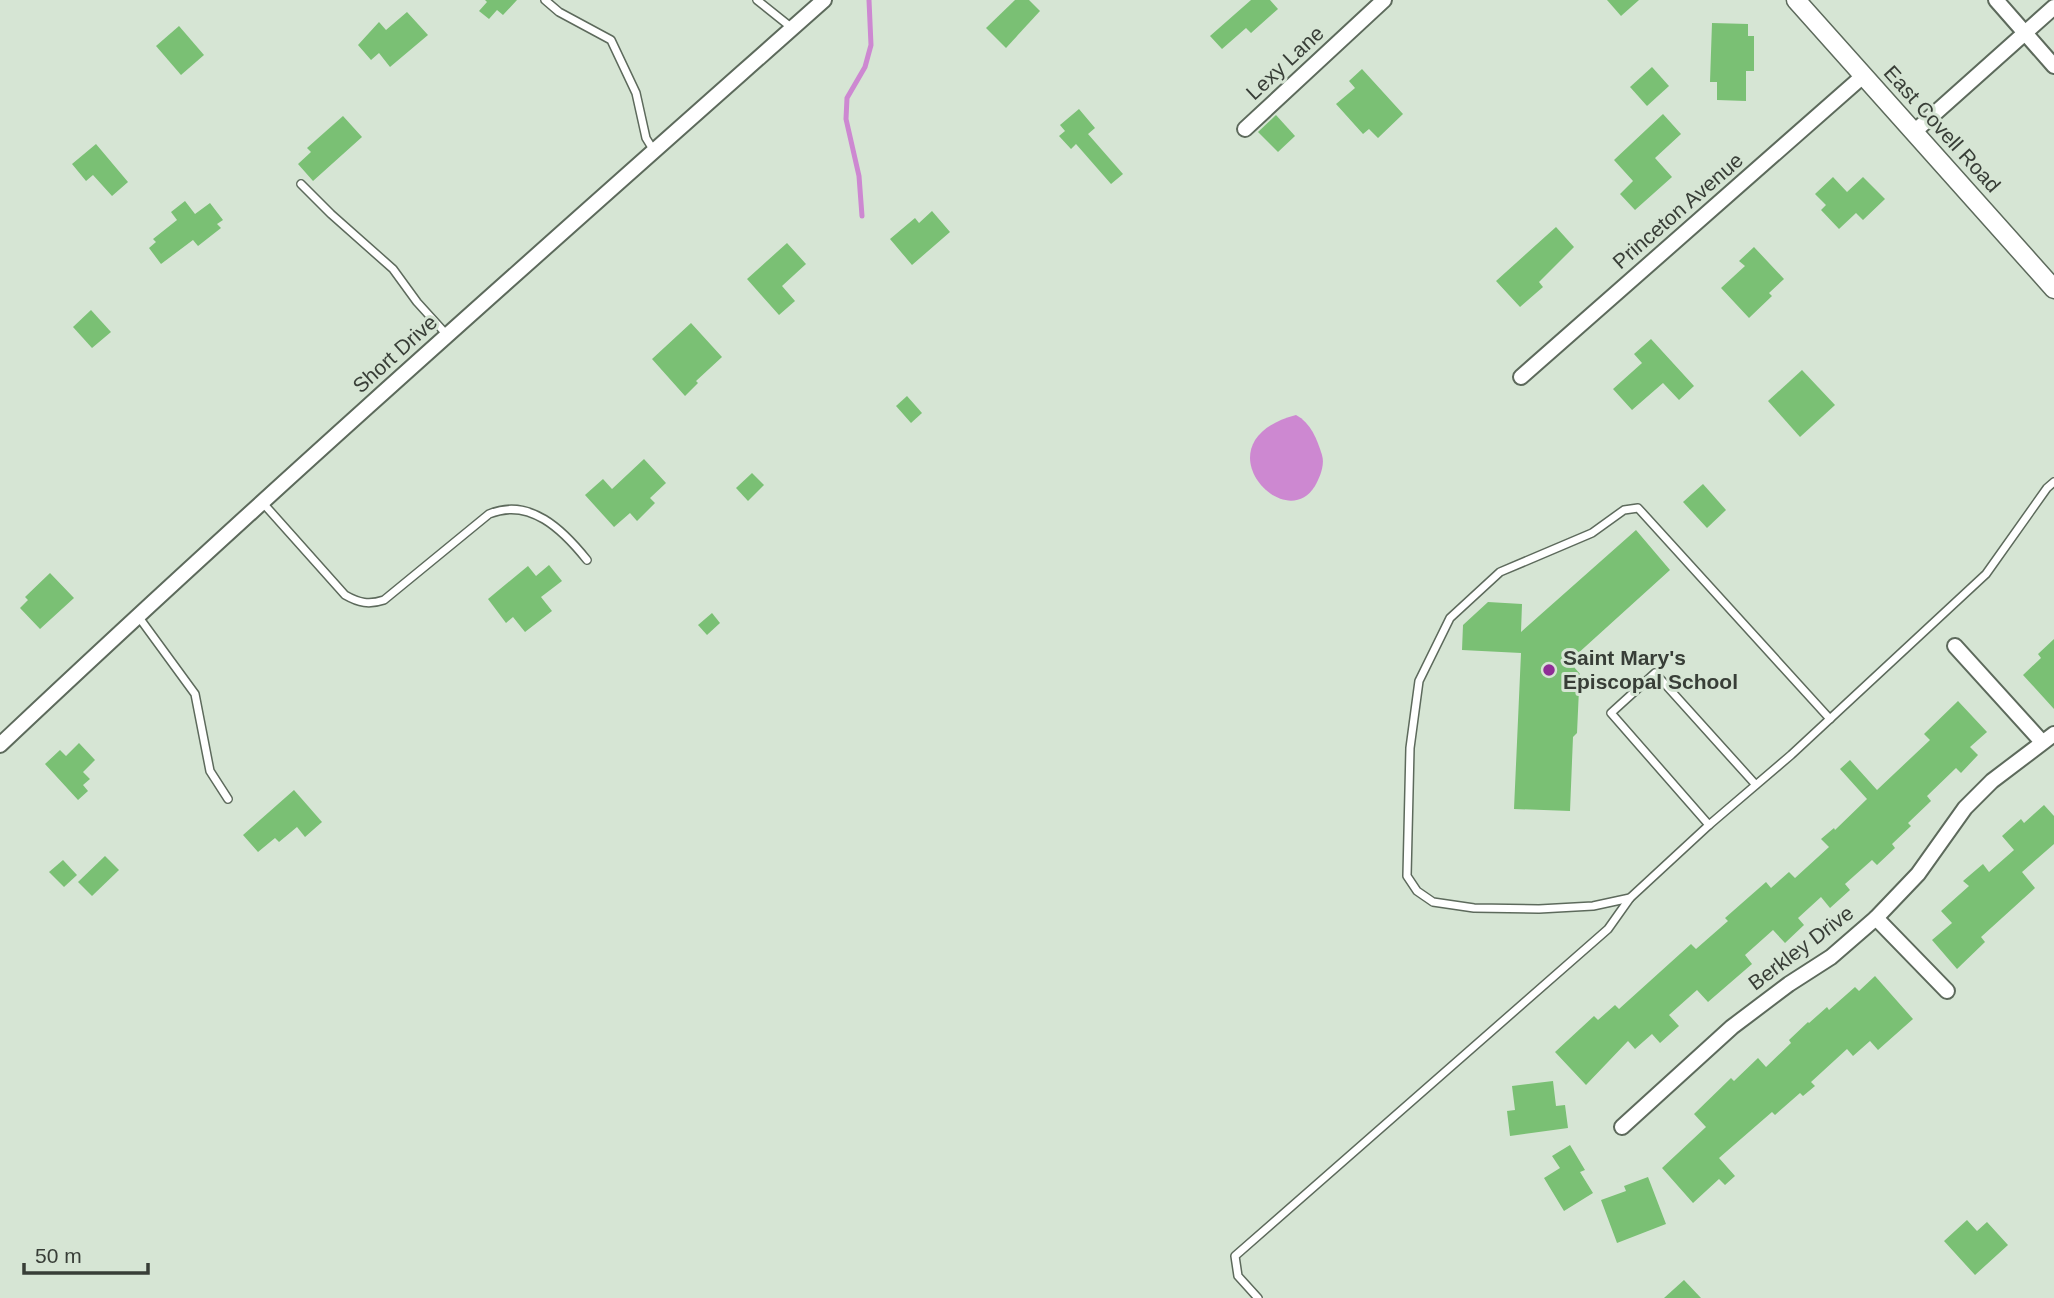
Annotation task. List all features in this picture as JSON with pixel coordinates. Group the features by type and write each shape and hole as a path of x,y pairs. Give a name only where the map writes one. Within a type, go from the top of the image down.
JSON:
{"street":[{"name":"Short Drive","path":"0,746 262,502 824,0"},
{"name":"Lexy Lane","path":"1245,129 1384,0"},
{"name":"East Covell Road","path":"1796,0 2054,289"},
{"path":"1996,0 2054,66"},
{"path":"1914,132 2054,7"},
{"name":"Princeton Avenue","path":"1521,377 1863,76"},
{"path":"1955,646 2048,738"},
{"name":"Berkley Drive","path":"1622,1126 1732,1027 1788,984 1831,957 1876,918 1918,874 1965,808 1992,781 2048,738"},
{"path":"1876,918 1947,991"}],"lane":[{"path":"545,0 559,12 611,40 636,93 646,138 654,151"},
{"path":"757,0 792,28"},
{"path":"301,184 340,223 393,269 417,302 447,335"},
{"path":"1258,1298 1238,1276 1235,1256 1608,929 1630,898 1830,719 1986,574 2054,482"},
{"path":"262,502 345,595 361,602 374,604 384,600 489,514 498,510 522,510 542,517 567,537 587,560"},
{"path":"1630,898 1593,906 1475,908 1433,902 1418,891 1407,876 1410,748 1419,681 1450,618 1500,572 1592,533 1624,510 1638,508 1830,719"},
{"path":"138,616 195,694 210,771 228,799"},
{"path":"1709,825 1611,713 1655,673 1756,785"}],"shaded area":[{"path":"1296,415 1306,422 1316,437 1323,459 1322,467 1315,486 1301,499 1285,500 1269,493 1257,479 1250,462 1253,444 1267,428"}],"building":[{"path":"485,0 517,0 503,15 497,10 489,19 479,11 487,2"},
{"path":"1015,0 1029,0 1040,11 1006,48 986,28"},
{"path":"1251,0 1270,0 1278,9 1251,33 1246,28 1222,49 1210,36"},
{"path":"1607,0 1639,0 1621,16"},
{"path":"407,12 428,35 390,67 379,53 371,60 358,45 379,22 386,30"},
{"path":"1712,23 1748,24 1748,36 1754,36 1754,71 1746,71 1746,101 1717,100 1717,82 1710,82"},
{"path":"179,26 204,55 181,75 156,46"},
{"path":"1652,67 1669,86 1647,106 1630,87"},
{"path":"1362,69 1403,114 1378,138 1369,129 1363,134 1336,104 1355,88 1349,81"},
{"path":"1079,109 1095,128 1088,134 1123,174 1111,184 1076,144 1071,149 1059,136 1065,131 1060,125"},
{"path":"1663,114 1681,134 1655,158 1672,177 1635,210 1620,194 1633,181 1614,160"},
{"path":"1276,115 1295,136 1278,152 1258,132"},
{"path":"343,116 362,137 313,181 298,164 311,152 307,148"},
{"path":"96,144 128,182 112,196 93,175 86,181 72,164"},
{"path":"1833,177 1847,192 1863,177 1885,199 1863,220 1856,213 1839,229 1821,210 1826,205 1815,194"},
{"path":"185,201 195,214 210,203 223,220 217,224 221,228 198,246 193,240 161,264 149,248 156,242 153,239 177,220 171,212"},
{"path":"932,211 950,232 912,265 890,239 915,218 919,223"},
{"path":"1556,227 1574,247 1539,282 1543,287 1520,307 1496,281"},
{"path":"787,243 806,264 782,286 795,301 779,315 747,279"},
{"path":"1754,247 1784,279 1769,293 1772,296 1749,318 1721,288 1745,266 1739,261"},
{"path":"91,310 111,332 92,348 73,327"},
{"path":"691,323 722,357 696,381 698,383 685,396 652,359"},
{"path":"1651,339 1694,386 1679,400 1663,383 1632,410 1613,389 1642,363 1634,354"},
{"path":"1802,370 1835,405 1800,437 1768,401"},
{"path":"907,396 922,413 911,423 896,406"},
{"path":"644,459 666,483 650,498 655,503 637,521 630,513 614,527 585,495 603,479 612,489"},
{"path":"752,473 764,485 748,501 736,488"},
{"path":"1703,484 1726,510 1707,528 1683,502"},
{"name":"Saint Mary's Episcopal School","path":"1636,530 1670,570 1575,656 1574,667 1580,674 1572,681 1579,689 1577,733 1573,737 1570,811 1514,809 1521,653 1462,650 1463,625 1488,602 1522,604 1521,632"},
{"path":"549,565 562,581 541,597 552,611 525,632 513,617 506,623 488,599 528,566 536,576"},
{"path":"50,573 74,598 40,629 20,608 28,600 25,597"},
{"path":"712,613 720,623 707,635 698,625"},
{"path":"2054,639 2054,709 2023,675 2041,658 2038,654"},
{"path":"1958,701 1987,732 1970,747 1978,755 1961,773 1956,768 1927,796 1931,801 1908,823 1911,826 1892,844 1895,848 1877,865 1872,860 1845,884 1850,890 1830,908 1821,897 1798,918 1804,925 1785,943 1773,930 1745,955 1752,964 1708,1002 1697,990 1669,1015 1679,1026 1660,1043 1652,1034 1635,1049 1628,1041 1586,1085 1555,1052 1594,1016 1598,1020 1615,1005 1619,1009 1691,944 1696,949 1728,921 1725,918 1766,882 1771,888 1789,872 1795,878 1829,847 1821,839 1834,828 1835,830 1867,799 1840,769 1850,760 1877,790 1930,740 1924,734"},
{"path":"79,743 95,760 83,772 90,779 83,785 88,791 78,800 45,764 60,750 66,756"},
{"path":"294,790 322,822 305,837 297,827 279,842 275,838 258,852 243,835"},
{"path":"2044,805 2054,816 2054,844 2022,872 2035,888 1981,937 1985,942 1957,969 1932,940 1952,923 1941,911 1969,886 1963,881 1983,864 1989,872 2014,850 2002,836 2021,819 2024,823"},
{"path":"105,856 119,870 92,896 78,882"},
{"path":"63,860 77,875 64,887 49,872"},
{"path":"1875,976 1913,1019 1878,1050 1870,1041 1853,1056 1847,1049 1811,1082 1815,1086 1803,1096 1800,1093 1775,1115 1772,1112 1719,1158 1735,1176 1725,1185 1719,1179 1693,1203 1662,1168 1706,1127 1694,1114 1731,1078 1734,1081 1758,1058 1766,1067 1808,1022 1827,1007 1829,1010 1855,987 1859,991"},
{"path":"1553,1081 1556,1106 1565,1105 1568,1128 1510,1136 1507,1111 1515,1110 1512,1086"},
{"path":"1570,1145 1585,1170 1580,1172 1593,1193 1564,1211 1544,1178 1560,1168 1552,1156"},
{"path":"1648,1177 1666,1224 1617,1243 1601,1200 1626,1191 1624,1186"},
{"path":"1967,1220 1977,1231 1987,1222 2008,1245 1975,1275 1944,1241"},
{"path":"1684,1280 1701,1298 1664,1298"}],"waterway":[{"path":"862,216 859,176 846,119 847,98 865,67 871,45 869,0"}],"place":[{"name":"Saint Mary's Episcopal School","path":"1549,670"}]}
